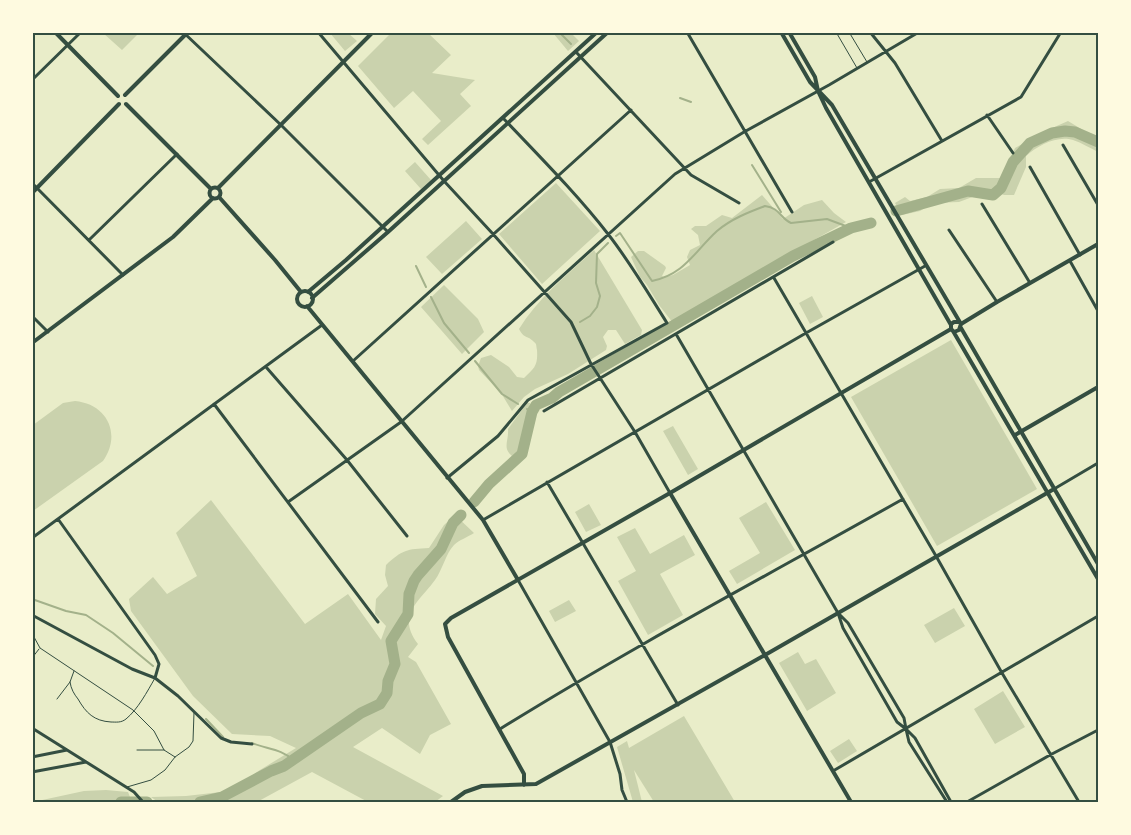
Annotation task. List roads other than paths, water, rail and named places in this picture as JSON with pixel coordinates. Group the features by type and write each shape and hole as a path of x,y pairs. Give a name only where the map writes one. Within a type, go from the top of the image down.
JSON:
{"street":[{"path":"55,32 118,96 117,101 119,104"},
{"path":"32,80 81,32"},
{"path":"318,32 444,181 571,322 592,364 635,432 851,802"},
{"path":"211,189 218,188 373,32"},
{"path":"300,292 308,292 346,260 597,32"},
{"path":"687,32 792,212"},
{"path":"781,32 810,82 832,105 1098,564"},
{"path":"789,32 815,77 818,91 838,131 972,363 1097,572 1098,579"},
{"path":"870,32 895,63 942,141"},
{"path":"288,502 401,422 544,291 684,168 919,32"},
{"path":"869,182 1021,97 1061,32"},
{"path":"118,96 125,94 186,33 388,232"},
{"path":"307,306 311,303 312,298 410,213 606,33"},
{"path":"576,52 691,175 739,203"},
{"path":"795,56 801,53"},
{"path":"125,94 128,99 126,104"},
{"path":"520,103 525,108"},
{"path":"32,193 119,104 126,104 211,189 210,194 213,198"},
{"path":"352,362 631,110"},
{"path":"988,115 1013,153"},
{"path":"447,478 498,436 528,400 667,323 608,234 558,176 503,118"},
{"path":"838,131 845,128"},
{"path":"1063,145 1098,206"},
{"path":"466,151 471,156"},
{"path":"89,240 177,154"},
{"path":"856,160 862,157"},
{"path":"1030,167 1081,256"},
{"path":"32,183 123,275"},
{"path":"218,188 221,192 219,197"},
{"path":"32,343 173,237 213,198 219,197"},
{"path":"219,197 276,260 300,292"},
{"path":"982,204 1030,283"},
{"path":"404,207 410,213"},
{"path":"894,226 900,222"},
{"path":"949,230 997,302"},
{"path":"544,411 774,278 832,242"},
{"path":"906,248 913,244"},
{"path":"952,328 958,331 960,325 997,302 1081,256 1098,244"},
{"path":"346,260 351,265"},
{"path":"1070,261 1098,311"},
{"path":"483,520 925,266"},
{"path":"774,278 1002,673 1079,802"},
{"path":"300,292 297,296 298,303 302,306 307,306 483,520 610,742 620,774 622,790 627,802"},
{"path":"308,292 312,298"},
{"path":"937,301 944,297"},
{"path":"32,316 48,332"},
{"path":"524,785 524,774 448,637 445,624 451,618 841,394 952,328 954,322 960,325"},
{"path":"32,538 322,325"},
{"path":"676,334 805,555 838,613 843,628 897,722 915,738 951,802"},
{"path":"972,363 980,359"},
{"path":"266,367 347,460 407,536"},
{"path":"1015,435 1098,387"},
{"path":"993,397 999,393"},
{"path":"214,404 378,622"},
{"path":"1032,465 1039,461"},
{"path":"451,802 465,792 482,786 536,784 678,705 1098,464"},
{"path":"547,482 678,705"},
{"path":"500,729 575,682 903,500"},
{"path":"58,519 155,655 159,664 155,678"},
{"path":"1073,534 1079,530"},
{"path":"838,613 848,623 904,718 909,742 946,802"},
{"path":"32,615 132,669 155,678 194,711 221,738 231,742 252,744"},
{"path":"833,772 1098,616"},
{"path":"855,648 861,645"},
{"path":"869,672 875,669"},
{"path":"884,699 890,695"},
{"path":"32,728 127,787 143,802"},
{"path":"967,802 1098,730"},
{"path":"32,756 68,750"},
{"path":"920,760 926,756"},
{"path":"32,772 86,762"},
{"path":"932,781 939,778"}],"lane":[{"path":"836,32 858,69"},
{"path":"849,32 867,62"},
{"path":"32,622 34,637 40,648 134,710 154,731 164,750 175,757"},
{"path":"32,658 40,648"},
{"path":"57,699 70,682 74,671"},
{"path":"70,682 70,688 84,710 102,721 120,722 126,719 134,710 155,678"},
{"path":"127,787 151,780 165,770 175,757 189,747 193,741 194,711"},
{"path":"137,750 164,750"}],"waterway":[{"path":"559,32 571,44"},
{"path":"680,98 691,102"},
{"path":"896,211 968,191 993,195 1001,188 1013,162 1030,143 1052,133 1075,132 1098,142"},
{"path":"752,165 781,212"},
{"path":"616,236 620,233 652,281 663,278 681,268 717,231 728,223 746,213 765,206 774,209 791,223 827,219 851,228"},
{"path":"474,502 489,484 522,454 532,412 536,405 552,398 559,392 793,256 851,228 871,223"},
{"path":"580,322 590,316 597,307 600,296 596,283 597,254 608,243"},
{"path":"416,266 426,287"},
{"path":"431,297 444,323 469,353"},
{"path":"475,361 502,394 518,404"},
{"path":"527,409 532,412"},
{"path":"200,802 222,797 284,766 361,713 380,704 387,693 388,681 395,664 391,641 408,614 409,594 414,581 441,549 453,523 461,515"},
{"path":"32,599 66,611 86,615 113,633 153,666"},
{"path":"206,719 223,737"},
{"path":"252,743 279,751 293,760"},
{"path":"121,802 147,802"}]}
